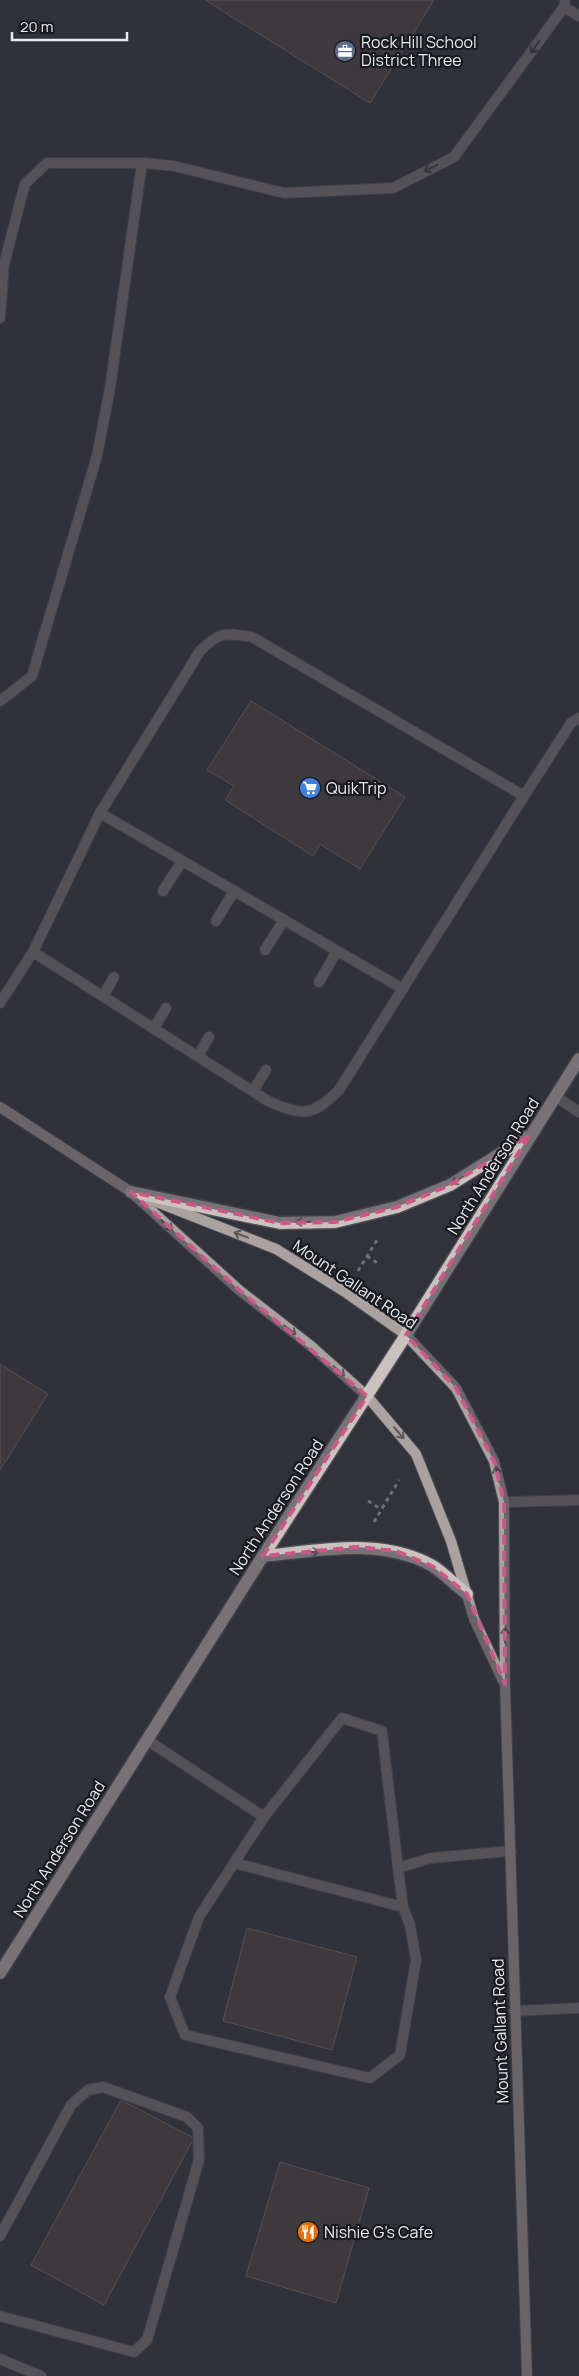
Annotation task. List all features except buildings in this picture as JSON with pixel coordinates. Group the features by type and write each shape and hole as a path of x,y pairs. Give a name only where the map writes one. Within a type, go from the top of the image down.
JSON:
{"main road":[{"name":"North Anderson Road","path":"0,1973 263,1556 406,1335 579,1059"},
{"path":"131,1192 280,1222 335,1222 397,1207 450,1185 530,1136"},
{"path":"263,1556 358,1547 396,1550 432,1566 466,1594"}],"street":[{"path":"0,318 4,264 25,184 47,163 142,163 174,166 284,193 393,188 454,157 564,4 579,16"},
{"path":"0,701 32,676 97,456 110,388 142,163"},
{"path":"0,1003 33,952 100,813 200,651 214,636 227,633 252,636 524,796"},
{"path":"33,952 268,1101 291,1111 309,1112 324,1105 339,1090 571,723 579,718"},
{"path":"100,813 402,989"},
{"path":"163,892 182,861"},
{"path":"216,921 234,891"},
{"path":"265,950 284,920"},
{"path":"318,982 338,951"},
{"path":"103,996 114,977"},
{"path":"154,1028 166,1008"},
{"path":"198,1056 209,1037"},
{"path":"253,1091 266,1070"},
{"path":"556,1096 579,1112"},
{"name":"Mount Gallant Road","path":"0,1107 131,1192 239,1290 311,1346 367,1396 416,1454 451,1541 474,1619 505,1684"},
{"name":"Mount Gallant Road","path":"131,1192 276,1249 345,1292 406,1335 456,1388 494,1462 504,1502 505,1684 527,2376"},
{"path":"504,1502 579,1500"},
{"path":"342,1718 382,1731 403,1907 410,1925 416,1960 400,2055 370,2078 185,2035 170,1997 199,1917 234,1863 264,1817 342,1718"},
{"path":"147,1740 264,1817"},
{"path":"398,1868 431,1858 511,1851"},
{"path":"234,1863 403,1907"},
{"path":"514,2010 579,2008"},
{"path":"0,2236 71,2105 88,2090 103,2087 187,2117 198,2128 199,2160 147,2340 134,2352 0,2316"},
{"path":"0,2359 41,2376"}],"path":[{"path":"357,1272 381,1234"},
{"path":"367,1256 380,1265"},
{"path":"373,1524 404,1473"},
{"path":"368,1501 381,1510"}],"highlighted area":[{"path":"529,1136 406,1335 456,1388 494,1461 504,1502 505,1684 467,1594 432,1566 396,1551 358,1547 263,1556 367,1396 239,1290 131,1192 280,1223 335,1222 397,1207 450,1185"}],"place":[{"name":"Rock Hill School District Three","path":"345,51"},
{"name":"QuikTrip","path":"310,788"},
{"name":"Nishie G's Cafe","path":"308,2232"}]}
